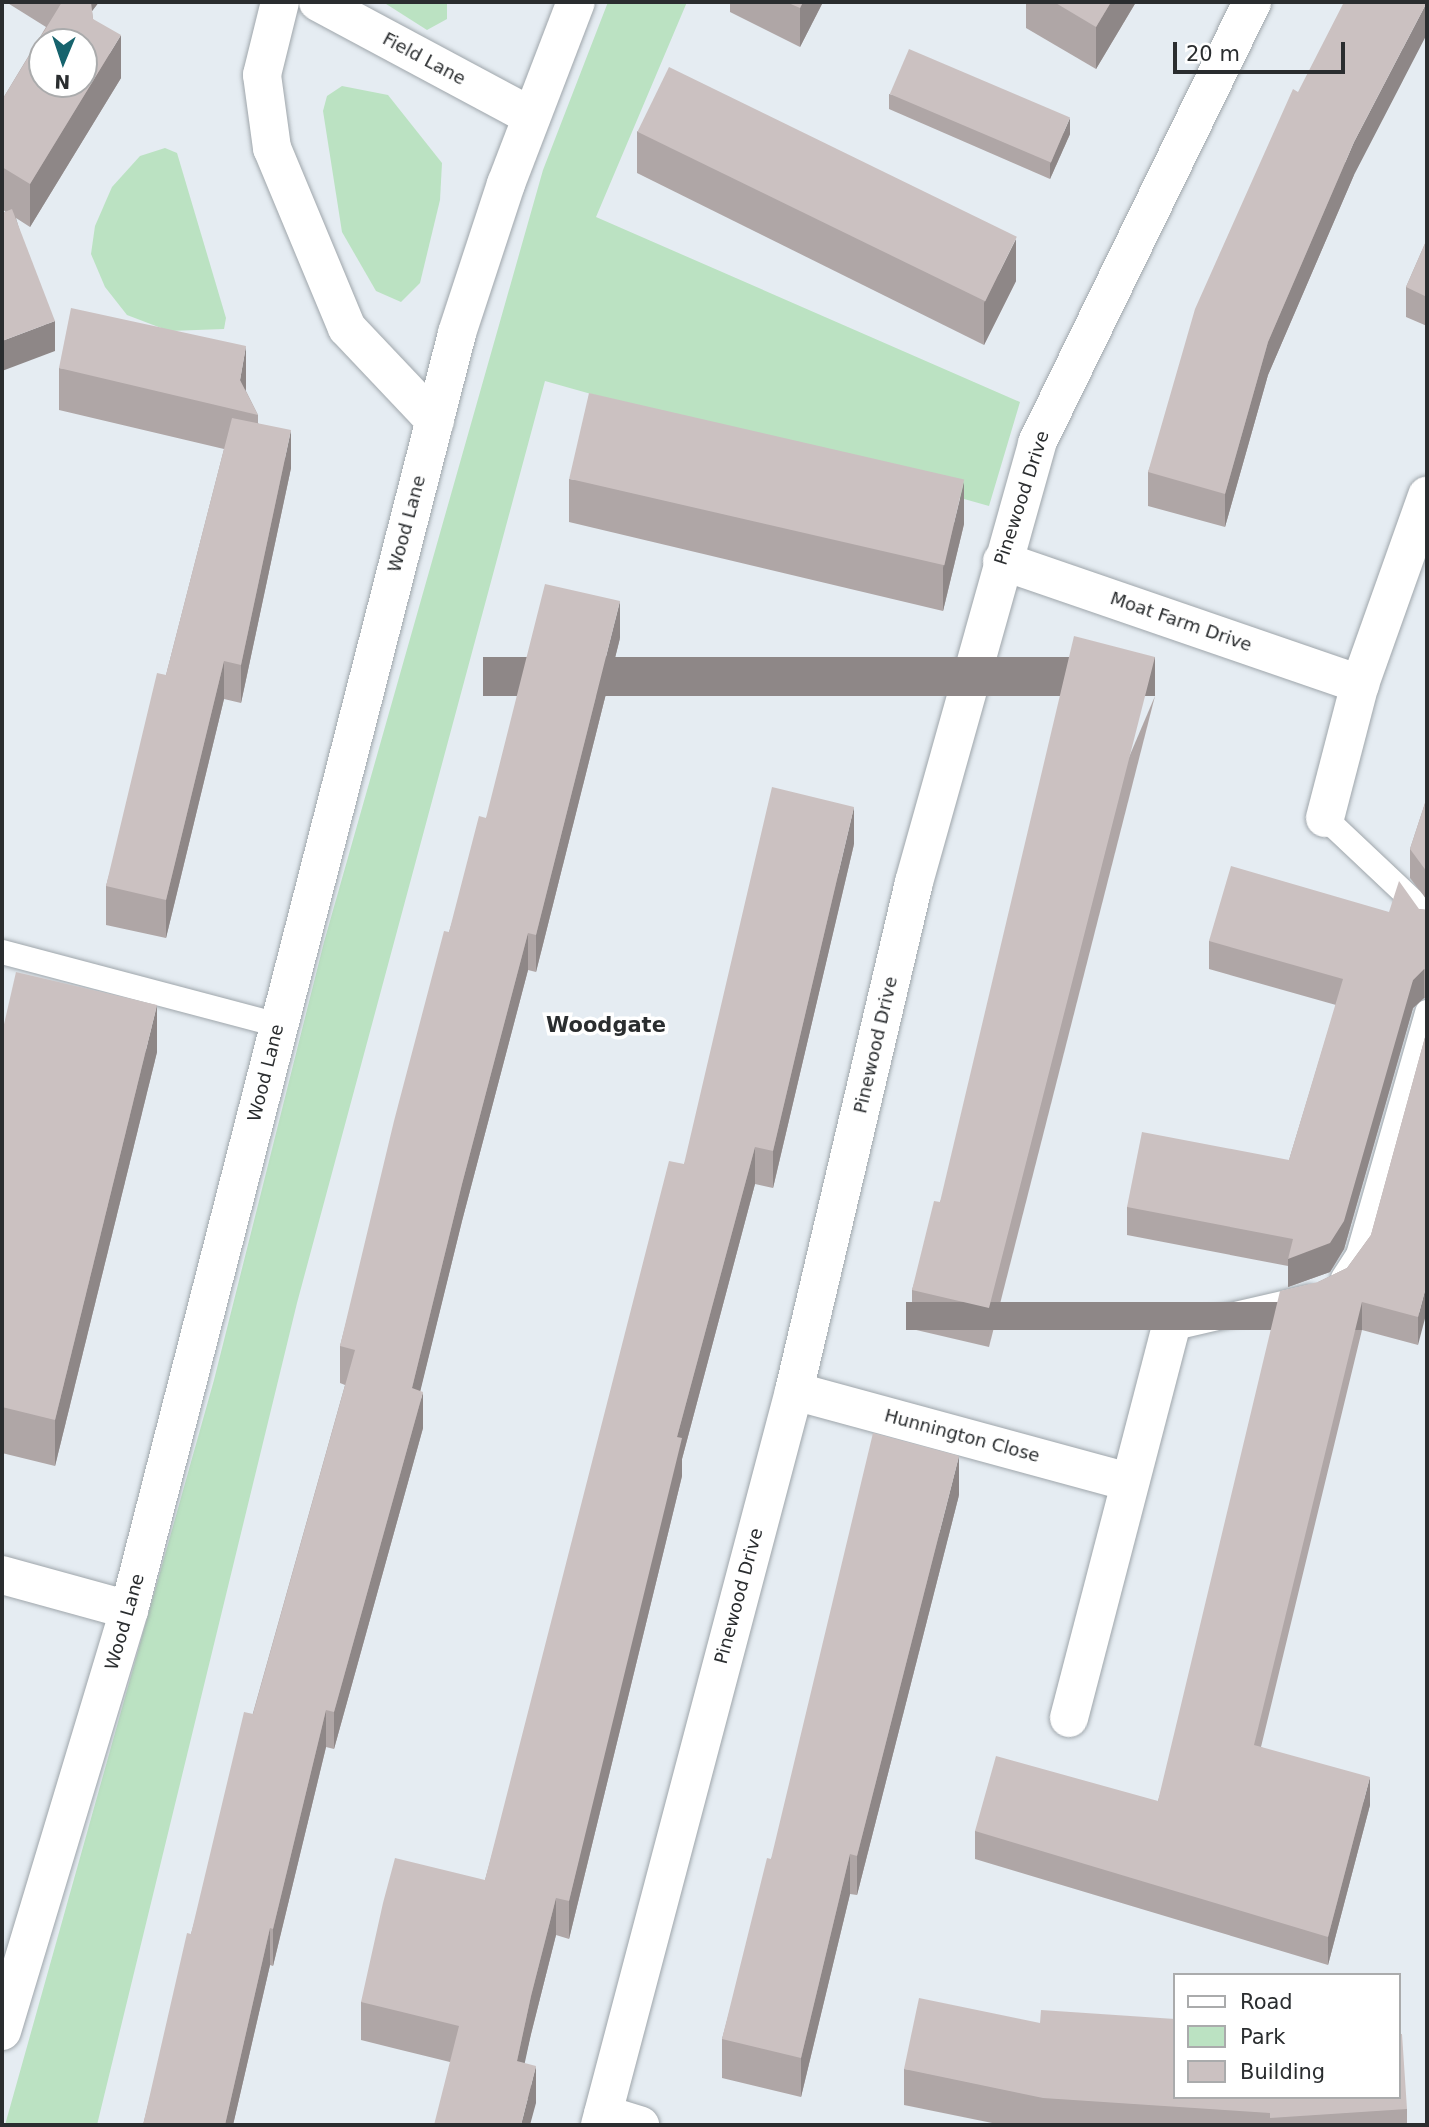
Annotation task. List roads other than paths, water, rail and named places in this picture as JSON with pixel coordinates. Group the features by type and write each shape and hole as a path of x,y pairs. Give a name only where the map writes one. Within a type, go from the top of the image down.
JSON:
{"street":[{"path":"280,2 262,75 272,148 347,328 435,421"},
{"name":"Field Lane","path":"318,2 531,116"},
{"name":"Wood Lane","path":"2,2031 129,1610 457,333 531,116 576,2"},
{"name":"Pinewood Drive","path":"602,2120 794,1391 914,882 1037,443 1252,2"},
{"path":"1325,818 1360,684 1427,496"},
{"name":"Moat Farm Drive","path":"1002,561 1360,684"},
{"path":"1069,1717 1170,1329"},
{"name":"Hunnington Close","path":"794,1391 1130,1482"},
{"path":"2,1575 129,1610"},
{"path":"602,2120 640,2125"}],"lane":[{"path":"1325,818 1413,901 1427,924"},
{"path":"2,952 279,1025"},
{"path":"1170,1329 1314,1296 1340,1283 1358,1255 1427,1012"}],"district":[{"name":"Woodgate","path":"606,1025"}]}
